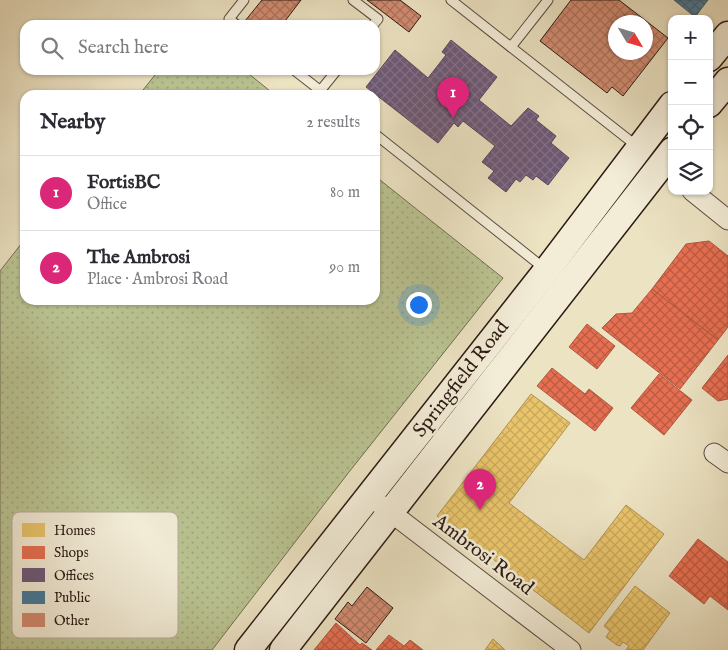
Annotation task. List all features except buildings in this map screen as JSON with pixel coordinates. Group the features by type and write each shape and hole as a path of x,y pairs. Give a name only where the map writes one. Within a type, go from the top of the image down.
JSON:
{"main road":[{"path":"713,53 728,35"},
{"path":"713,99 728,81"},
{"name":"Springfield Road","path":"248,650 547,270 638,147 668,110"},
{"name":"Springfield Road","path":"282,650 668,163"}],"street":[{"path":"638,147 668,163"},
{"path":"697,195 728,220"},
{"name":"Ambrosi Road","path":"368,496 571,650"}],"lane":[{"path":"230,20 229,19 244,0"},
{"path":"353,0 377,20"},
{"path":"451,0 638,147"},
{"path":"512,47 548,0"},
{"path":"300,75 319,90"},
{"path":"325,90 334,75"},
{"path":"380,138 547,270"}],"green space":[{"path":"155,75 250,75 269,90 143,90"},
{"path":"380,180 503,278 349,472 212,650 0,650 0,271 20,245 20,305 380,305"}],"place":[{"name":"FortisBC","path":"453,118"},
{"name":"The Ambrosi","path":"480,510"}]}
